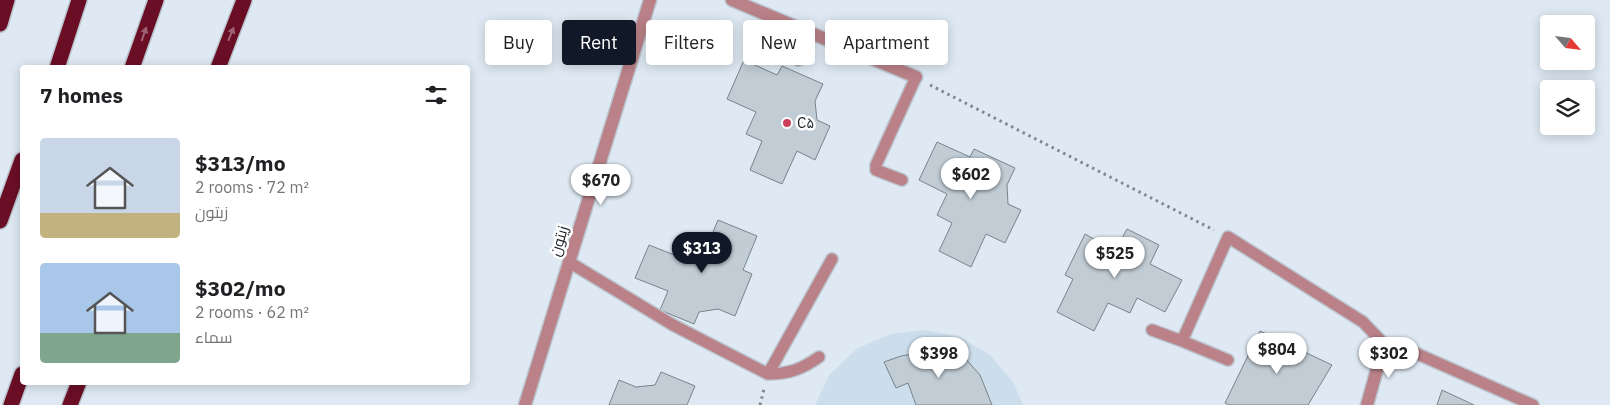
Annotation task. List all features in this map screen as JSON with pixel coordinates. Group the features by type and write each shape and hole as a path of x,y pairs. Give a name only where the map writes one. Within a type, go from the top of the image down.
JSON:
{"highway":[{"path":"0,24 7,0"},
{"path":"58,65 69,0"},
{"path":"58,65 79,0"},
{"path":"133,65 156,0"},
{"path":"219,65 244,0"},
{"path":"0,221 20,166"},
{"path":"11,405 20,380"},
{"path":"70,405 78,385"}],"street":[{"name":"زیتون","path":"525,405 650,0"},
{"path":"732,0 778,20"},
{"path":"815,36 916,78"},
{"path":"1366,405 1384,344"}],"lane":[{"path":"902,180 876,170 876,166 916,78"},
{"path":"1182,341 1228,237 1363,322 1384,344 1413,352 1533,405"},
{"path":"768,374 832,259"},
{"path":"569,262 673,325 768,374 788,374 808,365 819,357"},
{"path":"1152,330 1228,360"}],"path":[{"path":"916,78 1228,237"}],"shaded area":[{"path":"925,330 960,337 990,355 1013,382 1023,405 815,405 830,374 858,348 891,334"}],"building":[{"name":"C۵","path":"743,62 743,65 755,65 777,75 782,66 823,84 815,101 817,120 830,126 815,160 797,151 782,184 750,170 762,141 746,134 756,112 727,99"},
{"path":"937,142 970,157 974,149 1015,168 1007,185 1008,204 1021,210 1005,243 986,234 971,267 939,251 952,223 937,215 947,194 919,180"},
{"path":"718,220 757,236 743,270 752,274 735,316 718,309 699,312 694,324 660,310 668,291 635,278 649,245 677,256 684,240 706,249"},
{"path":"1127,229 1159,245 1150,264 1182,280 1165,312 1137,298 1130,313 1108,303 1094,331 1057,312 1073,279 1065,275 1085,234 1101,243 1120,242"},
{"path":"1260,331 1332,365 1308,405 1229,405 1225,403"},
{"path":"943,349 964,357 980,375 992,405 916,405 908,383 896,388 884,362 901,356"},
{"path":"661,372 695,386 687,405 609,405 619,380 636,387 655,385"},
{"path":"1442,390 1474,405 1437,405"}],"place":[{"name":"C۵","path":"787,123"}]}
